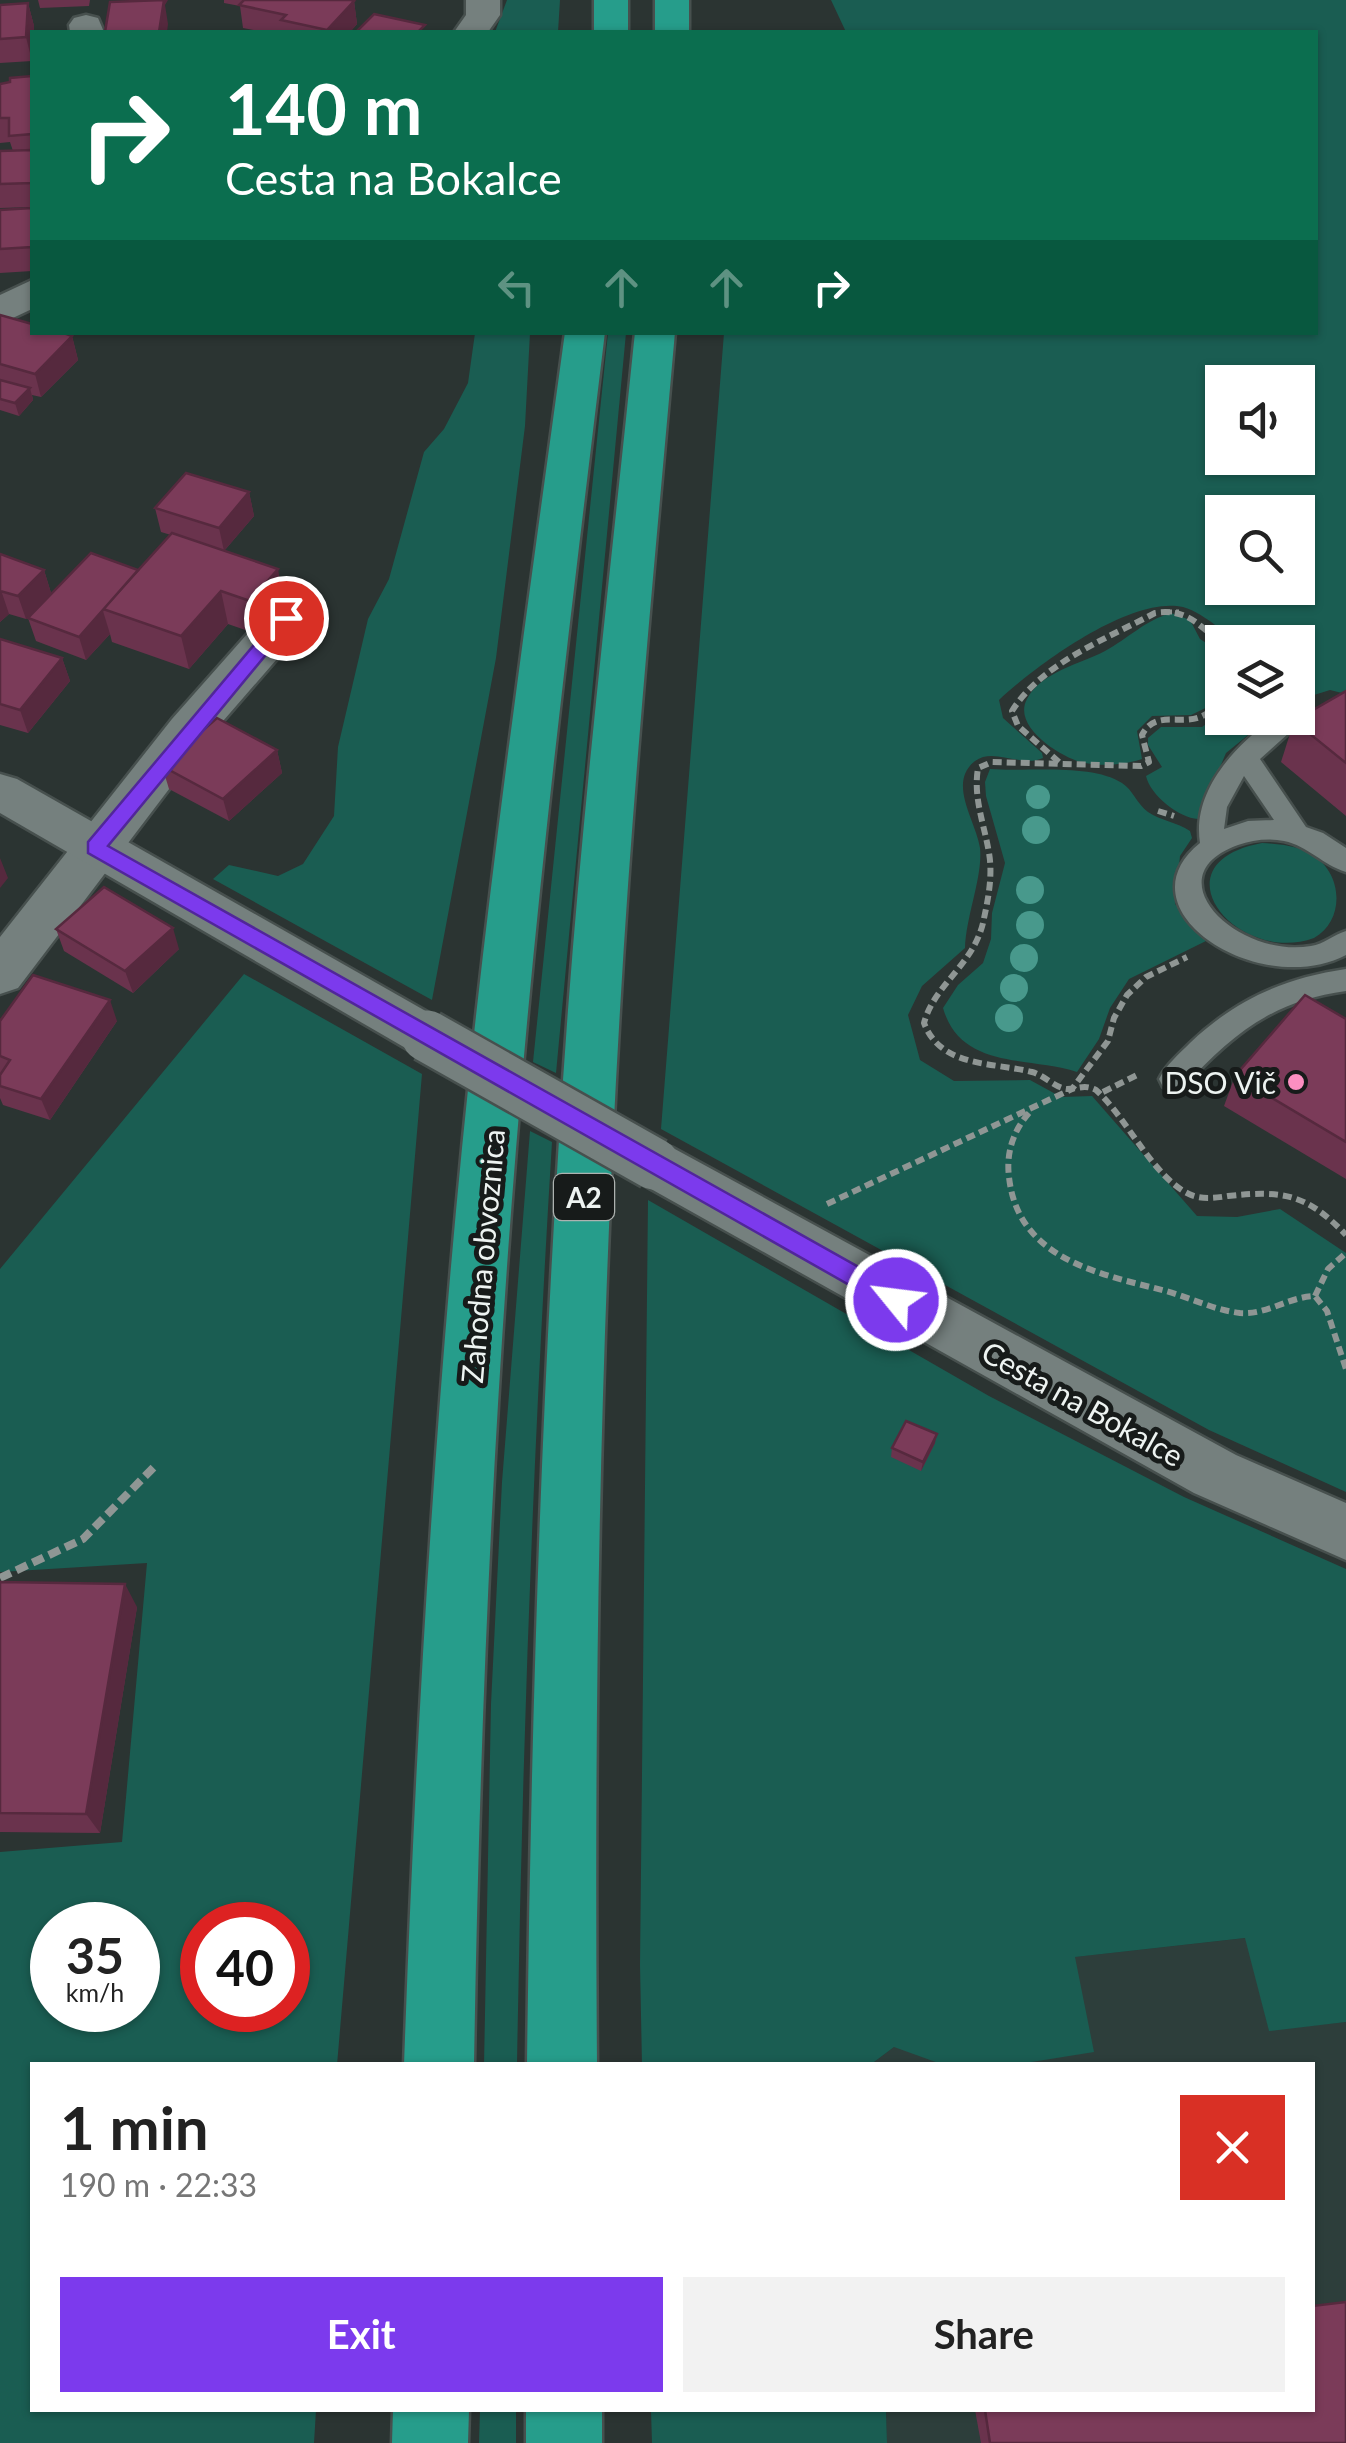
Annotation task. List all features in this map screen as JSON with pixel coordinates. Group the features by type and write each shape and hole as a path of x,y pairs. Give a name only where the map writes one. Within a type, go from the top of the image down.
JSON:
{"highway":[{"path":"611,0 611,30"},
{"path":"672,0 672,30"},
{"name":"Zahodna obvoznica","path":"439,2062 464,1488 489,1150 585,335"},
{"name":"A2","path":"562,2062 561,1833 572,1412 594,1009 655,335"},
{"path":"430,2443 431,2412"},
{"path":"564,2412 564,2443"}],"street":[{"path":"472,30 482,14 483,0"},
{"path":"0,312 30,293"},
{"path":"0,974 95,848 286,618"},
{"name":"Cesta na Bokalce","path":"0,790 95,848 770,1229 1215,1474 1346,1532"}],"lane":[{"path":"1213,842 1208,829 1223,784 1273,735"},
{"path":"1246,758 1296,833"},
{"path":"1346,862 1313,838 1259,828 1213,842 1197,859 1190,880 1193,902 1206,924 1256,954 1286,960 1316,956 1346,941"},
{"path":"1173,1079 1236,1016 1275,996 1346,980"}],"path":[{"path":"1060,762 1012,718 1012,710 1022,694 1056,667 1164,610 1187,614 1205,630"},
{"path":"1072,1089 1055,1086 1040,1074 969,1061 932,1038 924,1026 924,1011 974,951 985,908 992,857 974,790 978,768 992,762 1033,766 1060,762 1104,768 1146,764 1149,757 1142,735 1147,725 1205,714"},
{"path":"1072,1089 1108,1041 1114,1018 1136,986 1146,977 1224,938"},
{"path":"770,1229 1085,1085 1103,1092 1168,1179 1184,1192 1202,1199 1300,1195 1315,1203 1346,1235"},
{"path":"1046,1100 1025,1116 1013,1138 1008,1160 1009,1183 1026,1227 1065,1260 1124,1284 1246,1314 1262,1313 1315,1296 1326,1305 1334,1347 1346,1369"},
{"path":"1315,1296 1328,1269 1346,1253"},
{"path":"0,1578 84,1538 154,1467"}],"shaded area":[{"path":"1246,1938 1269,2030 1346,2022 1346,2443 887,2443 886,2412 1315,2412 1315,2062 874,2062 906,2038 1074,1957"}],"green space":[{"path":"507,0 560,0 558,30 496,30"},
{"path":"831,0 1346,0 1346,694 1330,690 1315,695 1315,625 1214,625 1183,607 1162,606 1111,622 1059,652 999,700 1003,718 1043,758 1026,761 982,757 967,770 963,791 980,859 965,948 922,986 908,1015 920,1060 954,1081 1030,1080 1061,1097 1092,1096 1197,1216 1237,1217 1280,1209 1346,1253 1346,1492 1209,1430 661,1129 724,335 1318,335 1318,30 845,30"},
{"path":"475,335 530,335 525,426 496,658 432,1000 213,879 229,865 278,876 303,864 334,816 338,747 368,619 389,579 424,452 444,429 468,383"},
{"path":"608,335 626,335 556,1073 533,1062"},
{"path":"1171,613 1190,620 1205,642 1205,708 1191,715 1152,716 1137,731 1142,759 1120,764 1081,762 1040,738 1026,719 1024,709 1033,690"},
{"path":"1205,725 1205,735 1248,735 1226,753 1198,819 1182,815 1166,804 1153,791 1146,776 1162,767 1148,745 1148,738 1161,727"},
{"path":"990,769 1076,771 1109,777 1126,786 1148,812 1190,831 1192,838 1180,856 1175,904 1208,940 1129,979 1110,1008 1099,1039 1077,1072 980,1051 952,1028 943,1008 958,985 983,963 991,939 992,913 1005,863 986,796 985,782"},
{"path":"1262,843 1302,850 1328,870 1334,882 1336,908 1332,920 1314,938 1285,943 1258,938 1235,926 1218,908 1210,889 1213,870 1230,854"},
{"path":"244,974 422,1074 337,2062 30,2062 30,2412 316,2412 314,2443 0,2443 0,1852 122,1842 147,1563 0,1572 0,1269"},
{"path":"530,1131 552,1142 529,1604 517,2062 484,2062 491,1704 502,1482"},
{"path":"648,1200 989,1396 1184,1497 1346,1569 1346,2022 1269,2031 1245,1938 1075,1957 1094,2052 1032,2062 936,2062 894,2047 874,2062 642,2062"},
{"path":"480,2412 516,2412 516,2443 479,2443"},
{"path":"651,2412 886,2412 887,2443 652,2443"}],"building":[{"path":"164,0 159,30 105,30 110,2"},
{"path":"244,0 354,1 327,30 281,20 286,15 239,5"},
{"path":"28,3 26,37 0,39 0,5"},
{"path":"374,14 425,25 420,30 358,30"},
{"path":"30,76 30,134 9,136 9,118 0,118 0,84 10,82 10,78"},
{"path":"30,150 30,183 0,184 0,151"},
{"path":"30,208 30,247 0,249 0,210"},
{"path":"0,315 30,323 30,335 72,336 35,374 0,364"},
{"path":"0,380 30,388 15,403 0,399"},
{"path":"186,473 249,492 219,528 155,508"},
{"path":"172,533 278,569 250,601 221,591 181,636 103,609"},
{"path":"91,553 138,570 79,637 28,618"},
{"path":"0,554 44,570 18,596 0,591"},
{"path":"0,639 62,658 20,710 0,704"},
{"path":"1346,691 1346,763 1311,735 1315,735 1315,709"},
{"path":"217,718 277,750 223,799 162,766"},
{"path":"104,887 173,928 125,971 56,929"},
{"path":"33,975 110,1000 41,1099 0,1086 0,1075 10,1060 0,1056 0,1021"},
{"name":"DSO Vič","path":"1305,995 1346,1019 1346,1142 1235,1076"},
{"path":"906,1421 937,1434 923,1462 892,1448"},
{"path":"0,1582 125,1584 86,1814 0,1813"},
{"path":"1346,2302 1346,2443 990,2443 985,2412 1315,2412 1315,2306"}],"place":[{"name":"DSO Vič","path":"1296,1082"}],"route":[{"path":"286,618 188,731 95,848 896,1300"}]}
